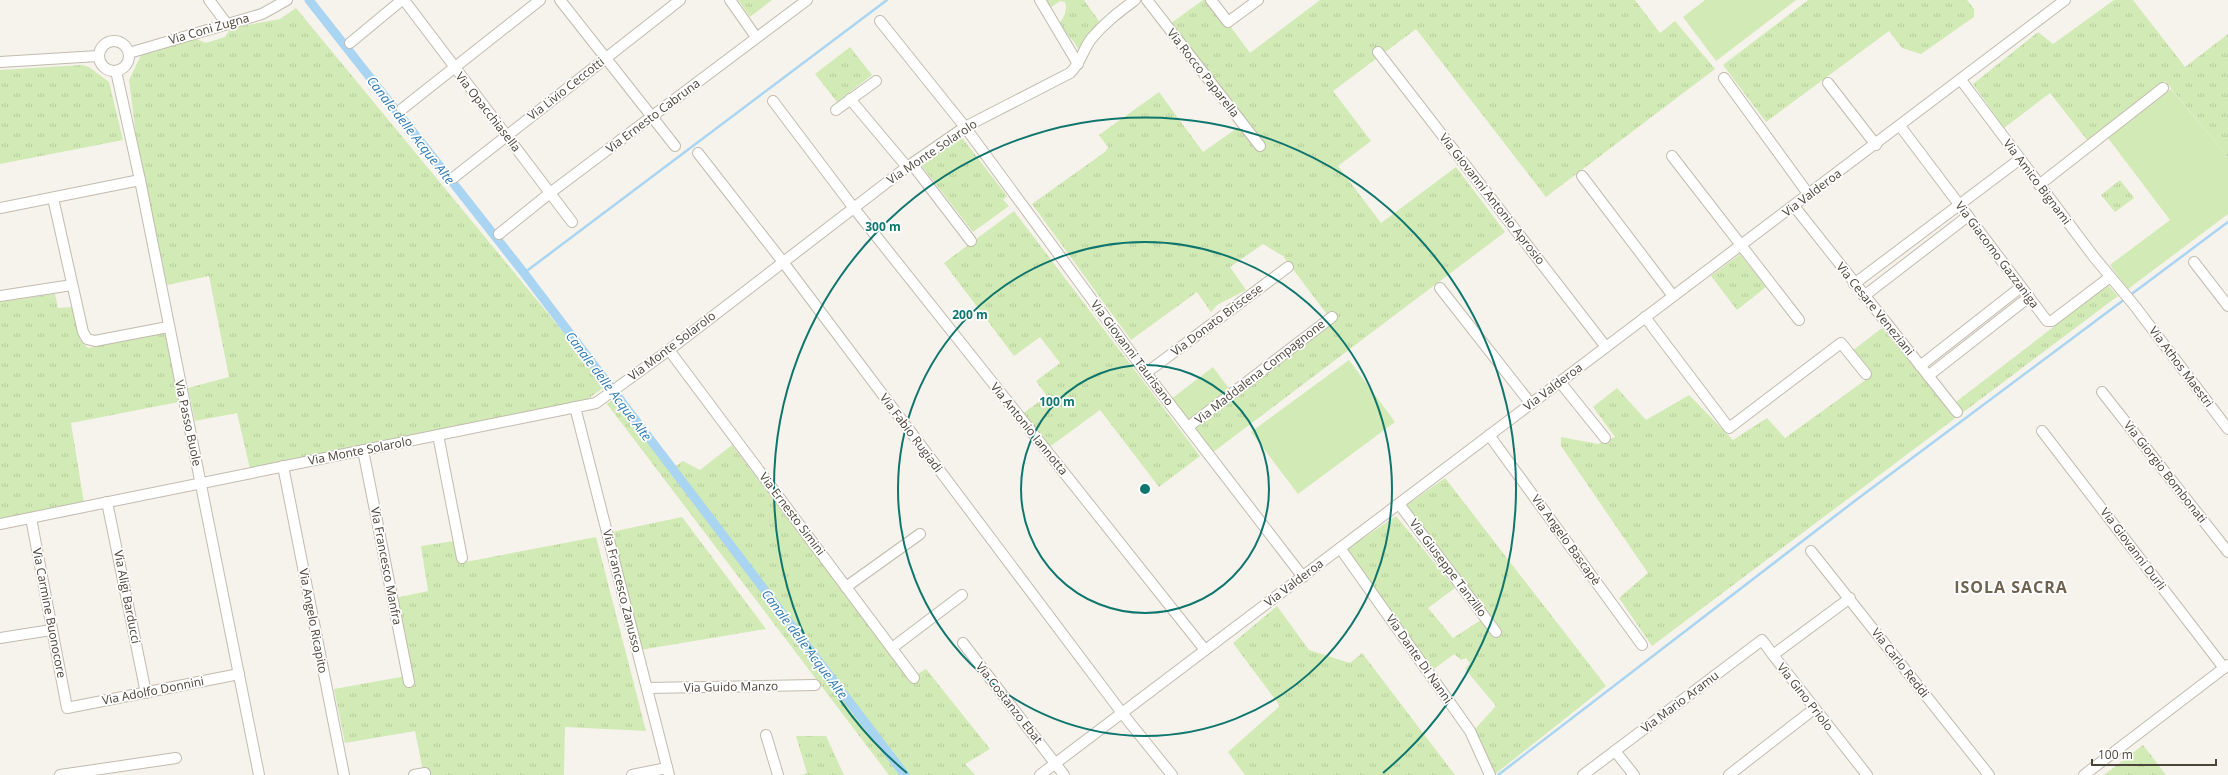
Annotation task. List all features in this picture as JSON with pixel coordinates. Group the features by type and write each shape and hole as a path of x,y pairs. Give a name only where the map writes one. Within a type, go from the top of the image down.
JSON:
{"street":[{"path":"209,0 227,24"},
{"name":"Via Coni Zugna","path":"129,53 262,14 287,0"},
{"path":"350,43 403,0"},
{"name":"Via Opacchiasella","path":"403,0 572,222"},
{"path":"402,109 540,0"},
{"path":"560,0 675,146"},
{"path":"730,0 756,37"},
{"name":"Via Ernesto Cabruna","path":"500,234 550,193 807,0"},
{"path":"1040,0 1078,64"},
{"name":"Via Monte Solarolo","path":"0,524 596,403 669,350 909,165 965,127 1070,73 1078,64 1090,40 1107,21 1135,0"},
{"name":"Via Rocco Paparella","path":"1147,0 1260,146"},
{"path":"1211,0 1228,22 1258,0"},
{"name":"Via Valderoa","path":"1040,775 1673,296 1876,145 2065,0"},
{"name":"Via Livio Ceccotti","path":"453,178 606,58 674,2"},
{"name":"Via Giovanni Taurisano","path":"880,20 965,127 1146,373 1303,576"},
{"path":"115,40 124,44 129,53 128,63 125,67 116,72 106,69 99,61 98,56 99,51 105,43 115,40"},
{"name":"Via Giovanni Antonio Aprosio","path":"1378,52 1606,347"},
{"path":"0,62 98,56"},
{"name":"Via Passo Buole","path":"116,72 140,180 259,775"},
{"path":"1724,78 1809,195"},
{"name":"Via Amico Bignami","path":"1961,80 2039,185 2134,305"},
{"path":"836,110 876,81"},
{"path":"1828,83 1876,145"},
{"path":"2039,185 2163,88"},
{"path":"850,100 909,165 971,241"},
{"name":"Via Antonio Iannotta","path":"773,101 853,208 1205,650"},
{"name":"Via Giacomo Gazzaniga","path":"1900,126 2049,322 2113,280"},
{"name":"Via Fabio Rugiadi","path":"698,153 783,262 1122,713 1172,775"},
{"path":"1672,156 1799,320"},
{"path":"1854,284 2020,159"},
{"path":"1582,176 1673,296"},
{"path":"0,208 140,180"},
{"path":"53,198 83,332 87,339 95,341 168,326"},
{"name":"Via Cesare Veneziani","path":"1794,206 1854,284 1957,412"},
{"path":"1864,296 1968,216"},
{"path":"2194,262 2228,306"},
{"name":"Via Donato Briscese","path":"1146,373 1288,266"},
{"path":"0,296 72,285"},
{"path":"1920,366 2021,287"},
{"path":"1440,288 1531,404"},
{"path":"1928,376 2029,297"},
{"name":"Via Athos Maestri","path":"2134,305 2228,429"},
{"name":"Via Maddalena Compagnone","path":"1188,427 1332,317"},
{"path":"1646,317 1729,428 1841,343 1866,374"},
{"name":"Via Ernesto Simini","path":"669,350 914,678"},
{"path":"1560,382 1605,438"},
{"name":"Via Giorgio Bombonati","path":"2102,392 2228,552"},
{"name":"Via Francesco Zanusso","path":"575,407 668,771"},
{"name":"Via Giovanni Durli","path":"2042,430 2226,666"},
{"path":"438,435 462,558"},
{"name":"Via Angelo Bascapè","path":"1490,435 1642,645"},
{"name":"Via Francesco Manfra","path":"363,450 409,682"},
{"name":"Via Angelo Ricapito","path":"283,466 344,775"},
{"name":"Via Aligi Barducci","path":"108,502 146,693"},
{"name":"Via Giuseppe Tanzillo","path":"1399,504 1496,632"},
{"name":"Via Carmine Buonocore","path":"31,518 67,708"},
{"path":"846,586 920,534"},
{"name":"Via Dante Di Nanni","path":"1340,548 1470,731 1490,774"},
{"name":"Via Carlo Reddi","path":"1811,551 1850,598 1989,775"},
{"path":"892,648 962,595"},
{"name":"Via Gino Priolo","path":"1850,598 1774,656 1814,710 1867,775"},
{"path":"0,638 51,630"},
{"name":"Via Mario Aramu","path":"1583,775 1762,640 1774,656"},
{"name":"Via Costanzo Ebat","path":"962,643 1064,775"},
{"path":"2084,775 2226,666"},
{"name":"Via Adolfo Donnini","path":"67,708 239,674"},
{"name":"Via Guido Manzo","path":"647,688 815,685"},
{"path":"1735,773 1814,710"},
{"path":"766,735 778,775"},
{"path":"1615,751 1634,775"},
{"path":"60,775 176,758"},
{"path":"632,775 668,771"},
{"path":"414,775 425,773"}],"green space":[{"path":"738,0 772,0 750,17"},
{"path":"1043,0 1084,0 1099,21 1083,47 1078,49 1059,24 1065,13 1065,2 1060,1 1049,9"},
{"path":"1203,0 1211,0 1250,53 1320,0 1635,0 1660,33 1675,21 1715,69 1546,197 1416,29 1333,91 1371,141 1338,166 1381,223 1456,167 1505,232 1212,453 1192,427 1332,321 1283,256 1263,244 1230,267 1246,290 1217,305 1211,312 1197,292 1131,340 1032,204 1105,152 1108,147 1099,135 1159,92 1203,152 1243,124 1170,24"},
{"path":"1705,0 1796,0 1716,61 1683,17"},
{"path":"1808,0 1967,0 1974,9 1974,17 1921,54 1902,48 1889,31 1766,122 1723,65"},
{"path":"2114,0 2133,0 2185,67 2228,34 2228,157 2165,81 2087,140 2050,93 2004,128 1973,84 2038,32 2053,44"},
{"path":"296,8 607,385 581,404 250,469 237,413 195,421 188,388 229,377 209,276 167,285 136,135 129,80 141,55 196,39 206,43 225,37 231,28 280,19"},
{"path":"850,47 872,75 837,102 815,74"},
{"path":"82,65 89,67 109,82 123,140 0,164 0,70"},
{"path":"2171,89 2228,157 2228,214 2128,289 2110,265 2170,220 2108,138"},
{"path":"960,135 1007,196 1003,200 1009,206 973,232 921,165"},
{"path":"2120,180 2134,198 2115,212 2101,195"},
{"path":"1014,211 1200,456 1159,487 1100,410 1048,448 1022,414 1047,396 1036,381 1060,363 1040,337 1014,356 944,263"},
{"path":"1740,254 1766,287 1737,310 1711,276"},
{"path":"2108,285 2118,296 1652,646 1619,598 1648,573 1561,446 1561,437 1598,444 1615,437 1593,407 1617,388 1646,420 1689,395 1733,440 1767,418 1785,438 1871,376 1852,351 1882,328 1948,408"},
{"path":"55,294 58,308 73,307 80,340 88,348 162,332 166,336 179,402 71,423 84,503 0,520 0,302"},
{"path":"1349,360 1395,422 1298,494 1251,432"},
{"path":"1213,367 1231,391 1188,423 1170,400"},
{"path":"615,397 670,470 683,461 700,470 732,445 909,679 926,669 990,749 965,764 975,775 889,775 607,404"},
{"path":"1445,478 1606,686 1494,775 1474,730 1496,706 1465,669 1470,664 1466,658 1461,660 1454,654 1430,672 1344,551 1396,516 1455,588 1428,608 1453,638 1481,620 1490,633 1498,625 1407,505"},
{"path":"682,517 766,629 640,650 611,532"},
{"path":"596,537 646,731 565,727 564,775 426,775 423,771 415,731 345,743 334,689 412,675 395,598 428,591 421,546 454,541 460,563"},
{"path":"1277,606 1309,650 1350,663 1362,653 1455,775 1245,775 1228,752 1280,706 1233,643"},
{"path":"796,736 826,736 844,775 801,775 807,773"},
{"path":"2143,745 2166,775 2104,775"}],"waterway":[{"name":"Canale delle Acque Alte","path":"309,0 524,273 905,775"},
{"path":"524,273 887,0"},
{"path":"2129,296 2228,222"},
{"path":"1498,775 1856,500 2125,299"}],"district":[{"name":"ISOLA SACRA","path":"2011,587"}]}
